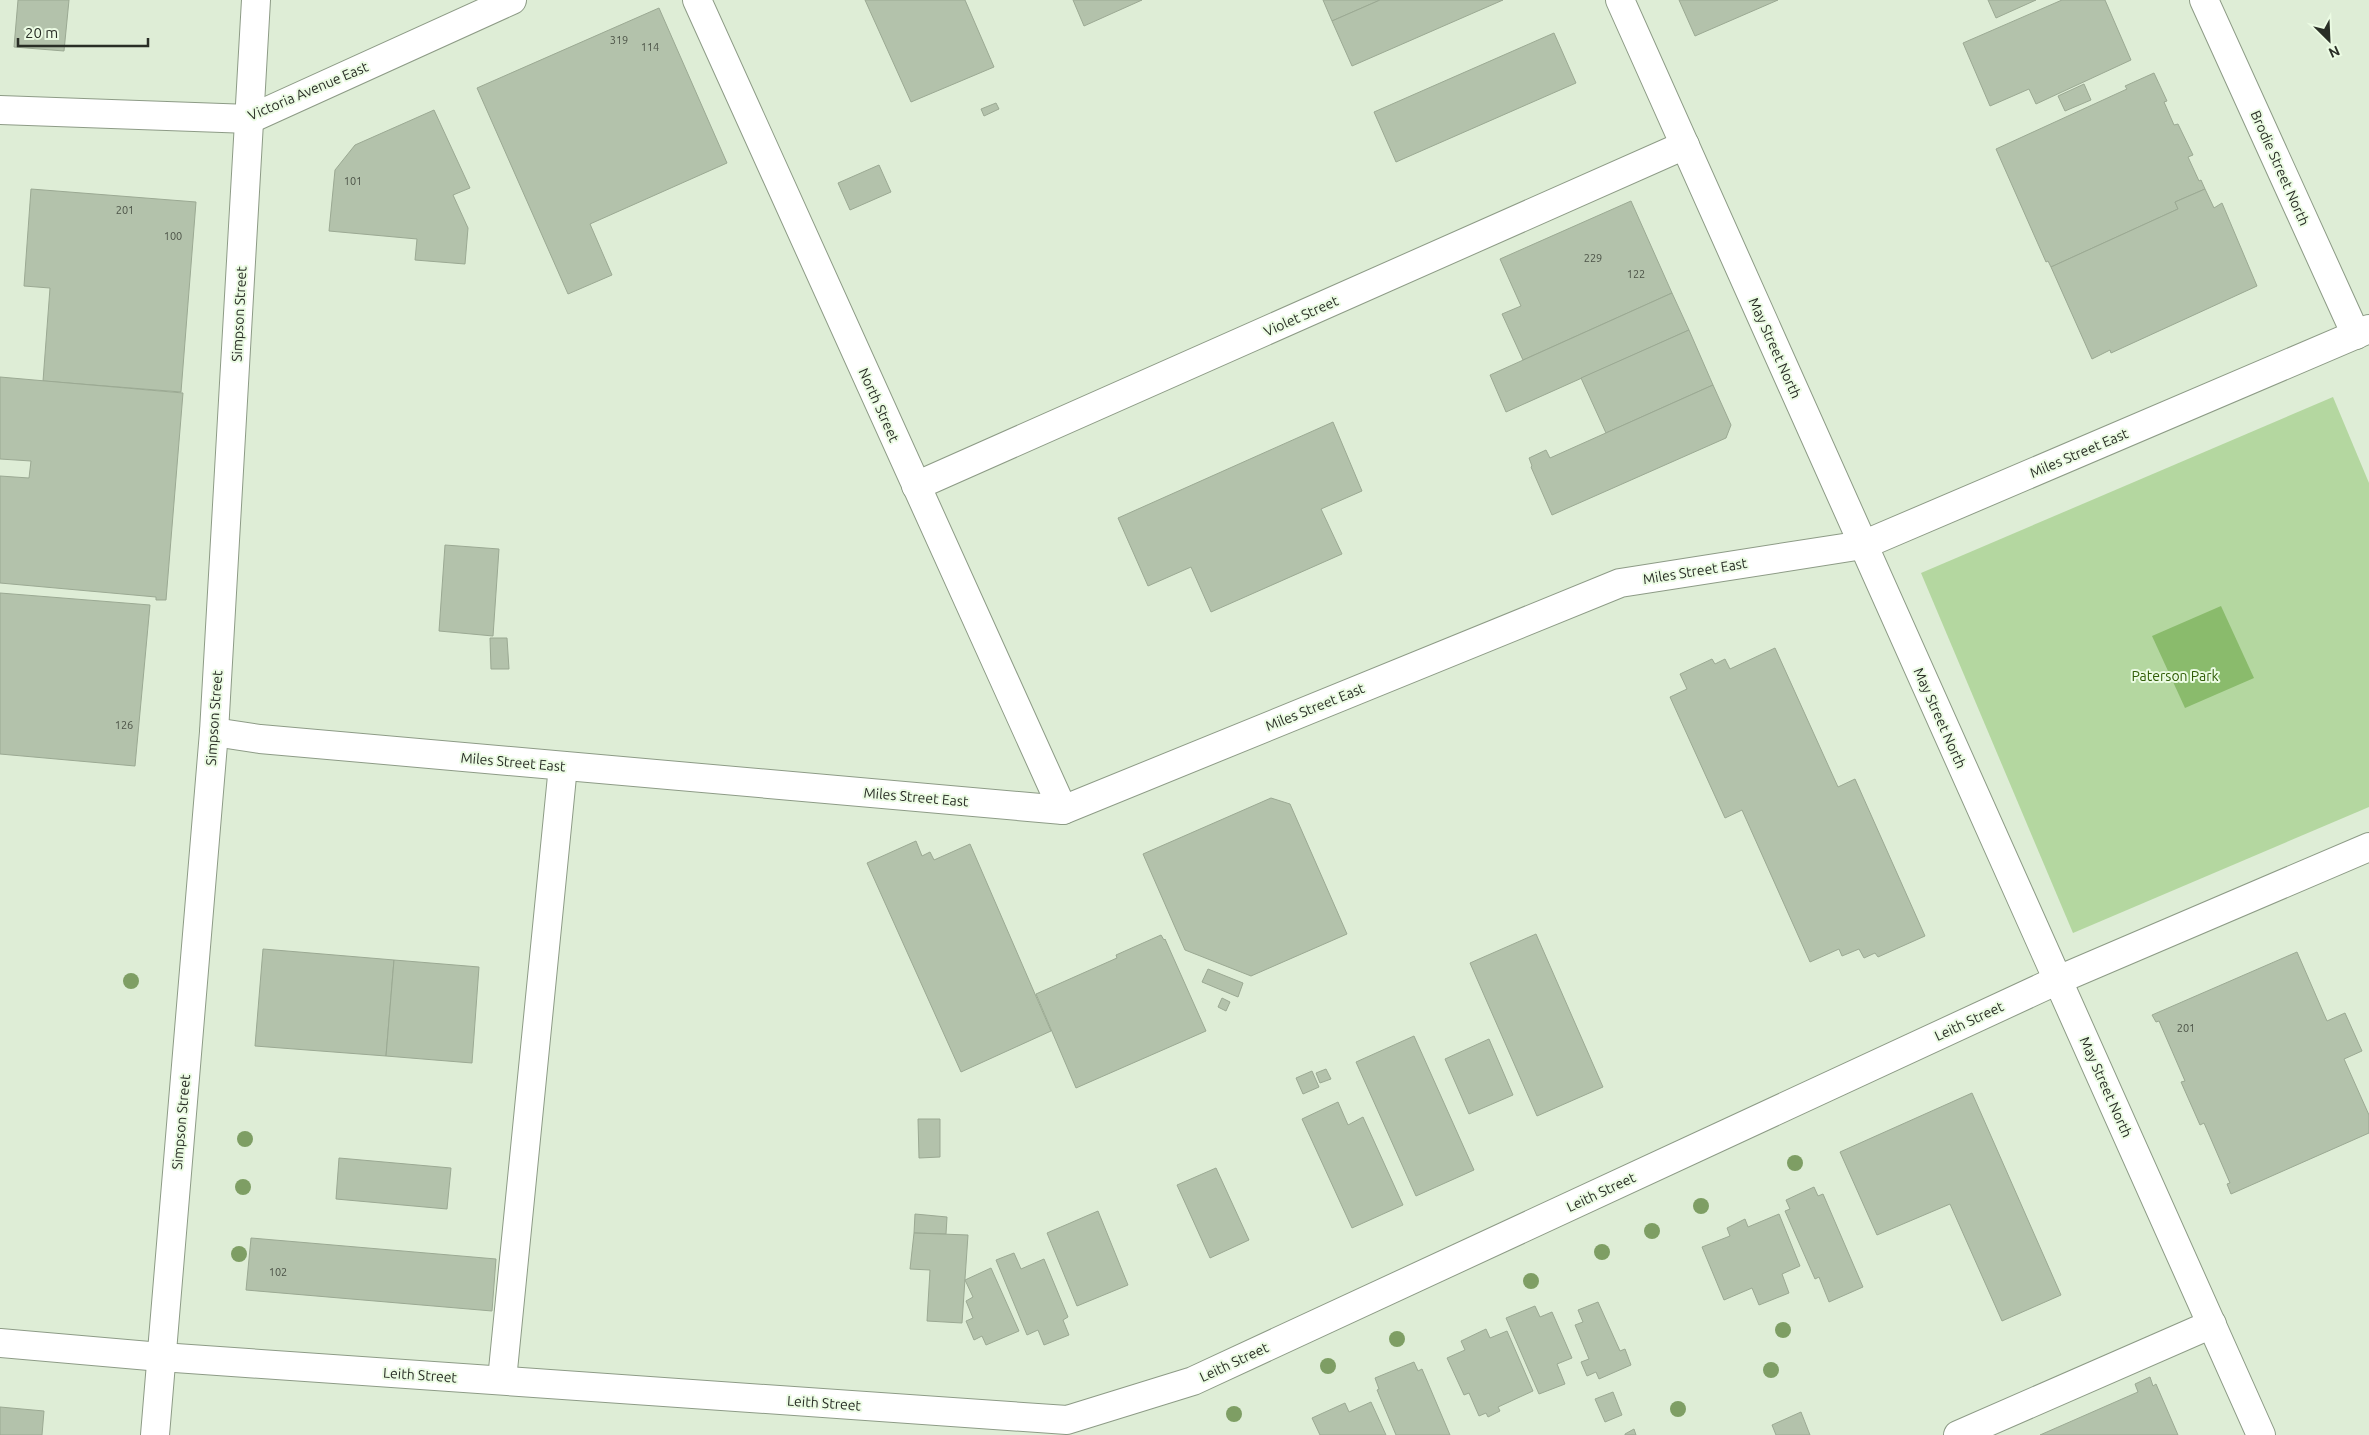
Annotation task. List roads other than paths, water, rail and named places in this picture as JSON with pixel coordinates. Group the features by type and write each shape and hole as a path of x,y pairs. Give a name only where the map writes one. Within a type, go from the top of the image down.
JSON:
{"street":[{"name":"Simpson Street","path":"155,1435 214,732 256,0"},
{"name":"Victoria Avenue East","path":"0,110 250,119 512,0"},
{"name":"North Street","path":"697,0 1062,810"},
{"name":"May Street North","path":"1620,0 2261,1435"},
{"name":"Brodie Street North","path":"2204,0 2362,332"},
{"name":"Violet Street","path":"916,486 1685,145"},
{"name":"Miles Street East","path":"214,732 260,739 1062,810 1620,582 1863,545 2362,332"},
{"path":"502,1380 562,766"},
{"name":"Leith Street","path":"0,1343 161,1357 1067,1420 1193,1381 2058,980 2369,847"},
{"path":"1958,1435 2212,1324"}],"park label":[{"name":"Paterson Park","path":"2175,676"}]}
